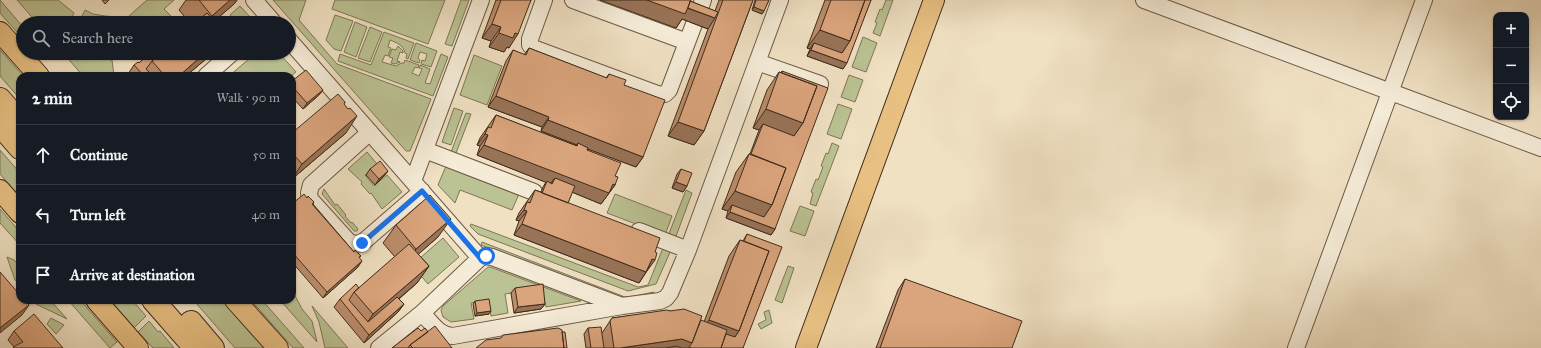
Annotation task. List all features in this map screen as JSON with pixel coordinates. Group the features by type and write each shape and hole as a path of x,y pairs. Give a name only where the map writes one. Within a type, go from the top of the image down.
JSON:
{"highway":[{"path":"0,98 16,117"},
{"path":"0,125 16,143"},
{"path":"162,304 174,310 213,348"},
{"path":"174,310 195,348"}],"main road":[{"path":"806,348 934,0"},
{"path":"0,32 16,50"},
{"path":"25,60 35,72"},
{"path":"0,190 16,208"},
{"path":"100,304 138,348"},
{"path":"239,304 278,348"}],"street":[{"path":"254,0 266,16"},
{"path":"370,132 311,185 309,193 310,199 349,242 355,244 362,243 418,186 425,150 481,0"},
{"path":"544,0 530,39 530,44 533,48 660,95 665,94 669,90 703,0"},
{"path":"573,0 687,42"},
{"path":"422,313 440,332 446,336 453,336 622,306 660,301 666,298 670,293 688,250 780,0"},
{"path":"1144,0 1390,93 1541,148"},
{"path":"1296,348 1424,0"},
{"path":"296,48 480,258"},
{"path":"211,72 224,60"},
{"path":"757,62 820,84"},
{"path":"425,150 534,192"},
{"path":"627,227 688,250"},
{"path":"379,348 422,313 480,258 486,256 622,306"}],"green space":[{"path":"0,0 16,19 16,31 0,13"},
{"path":"17,0 58,0 74,13 72,16 31,16"},
{"path":"147,0 174,0 164,9 171,16 129,16"},
{"path":"273,0 306,0 299,20 337,64 431,99 410,151 406,151 296,26 296,16 287,16"},
{"path":"335,0 445,0 428,44 332,9"},
{"path":"461,0 469,0 452,46 445,44"},
{"path":"886,0 893,0 880,36 873,33 880,9 882,10"},
{"path":"240,6 249,16 231,16 230,15"},
{"path":"85,10 93,14 105,16 82,16"},
{"path":"335,15 353,21 341,51 334,49 326,40"},
{"path":"355,22 367,27 356,57 344,52"},
{"path":"370,27 382,32 370,62 358,58"},
{"path":"384,32 414,43 408,59 406,58 407,54 401,46 390,40 388,47 391,48 388,56 385,55 382,62 396,66 404,63 405,60 419,65 418,68 415,67 412,73 419,76 422,69 419,68 420,65 430,69 425,83 430,84 441,54 448,57 433,96 338,61 340,54 371,65"},
{"path":"863,37 877,43 866,72 852,67"},
{"path":"416,43 437,51 431,67 421,64 422,60 425,61 427,54 420,52 418,58 420,60 419,63 410,60"},
{"path":"398,46 403,51 403,53 400,52 397,61 400,62 395,64 391,63 393,58 389,57 392,49 396,50"},
{"path":"0,50 19,72 16,72 16,94 0,76"},
{"path":"474,55 502,66 487,105 460,95"},
{"path":"69,60 112,60 114,72 80,72"},
{"path":"248,60 285,60 296,72 234,72"},
{"path":"849,75 863,80 855,102 841,97"},
{"path":"838,104 852,109 841,139 827,134"},
{"path":"454,108 463,111 451,145 442,142"},
{"path":"466,113 471,114 456,153 451,152"},
{"path":"832,143 839,146 816,206 810,204 813,193 811,192 816,179 818,180 823,167 821,166"},
{"path":"0,150 16,168 16,192 0,174"},
{"path":"367,152 377,164 365,175 374,186 387,175 402,192 382,209 371,193 370,194 361,184 362,182 348,169"},
{"path":"446,166 519,194 512,210 460,190 455,203 438,185"},
{"path":"324,189 335,205 337,204 346,215 345,216 358,229 357,231 354,231 322,194"},
{"path":"686,190 692,193 675,239 668,236"},
{"path":"615,194 672,216 665,235 607,213"},
{"path":"800,206 814,211 805,236 790,231"},
{"path":"0,209 16,227 16,241 0,223"},
{"path":"471,224 638,287 648,285 663,248 671,250 656,284 628,291 478,234 470,226"},
{"path":"443,238 459,257 428,284 412,265"},
{"path":"482,242 625,297 654,292 652,296 624,299 481,245"},
{"path":"7,257 16,262 15,280"},
{"path":"788,266 794,268 782,303 775,300"},
{"path":"488,267 581,301 546,307 542,288 505,294 508,313 491,316 488,300 471,303 474,319 451,322 443,317 441,310 443,306"},
{"path":"296,298 302,309 312,321 317,342 284,304 296,304"},
{"path":"36,304 54,304 67,319"},
{"path":"72,304 84,304 117,342 110,348"},
{"path":"113,304 136,304 146,316 134,328"},
{"path":"197,304 226,304 265,348 235,348"},
{"path":"254,304 266,304 304,348 293,348"},
{"path":"312,306 348,348 325,348 319,322"},
{"path":"769,310 772,323 761,329 758,324 766,320 764,312"},
{"path":"51,318 64,325 56,334 47,324"},
{"path":"149,321 158,332 160,331 174,348 153,348 138,332"}],"building":[{"path":"199,0 230,0 212,16"},
{"path":"501,0 531,0 518,34 515,33 513,38 499,33 501,27 492,24"},
{"path":"647,0 691,0 685,14"},
{"path":"723,0 753,0 704,131 678,122"},
{"path":"756,0 769,0 764,11 754,7"},
{"path":"831,0 865,0 850,41 820,30"},
{"path":"865,0 871,0 847,63 811,50 814,43 842,53 850,41"},
{"path":"690,1 718,12 715,18 688,8"},
{"path":"529,48 607,78 609,74 626,80 624,85 665,100 643,157 548,120 549,117 496,96 513,50 526,55"},
{"path":"142,60 153,60 146,69 149,72 140,72 134,65 138,62 139,63"},
{"path":"197,60 184,72 162,72 152,61"},
{"path":"306,70 323,90 307,103 296,91 296,78"},
{"path":"782,71 828,88 775,229 730,212 732,205 764,217 772,205 786,168 751,154 763,124 794,136 803,123 817,86 782,73"},
{"path":"779,72 817,86 803,123 766,109"},
{"path":"338,94 345,102 344,104 348,109 350,108 357,116 302,164 296,157 296,130"},
{"path":"496,115 577,146 578,143 588,148 587,150 621,163 615,176 618,177 615,185 613,184 609,193 484,145 488,135 485,134 488,127 491,128"},
{"path":"749,154 786,168 772,205 735,191"},
{"path":"380,161 388,171 379,179 370,169"},
{"path":"681,169 692,173 687,186 676,182"},
{"path":"555,178 575,186 568,203 542,193 547,181 552,184"},
{"path":"535,190 660,238 655,252 657,253 655,260 652,259 646,272 522,224 527,211 524,210 527,202 530,203"},
{"path":"304,194 307,198 308,196 314,202 312,204 354,252 355,250 361,256 359,257 362,261 327,292 296,257 296,201"},
{"path":"430,195 451,219 416,249 396,225"},
{"path":"747,234 782,247 743,348 721,348 726,334 735,337 739,331 769,251 744,241"},
{"path":"740,240 769,251 739,331 709,320"},
{"path":"409,244 429,266 373,314 354,292"},
{"path":"0,272 16,290 16,304 29,305 0,328"},
{"path":"905,279 1022,321 1012,348 880,348"},
{"path":"356,284 359,288 354,292 349,300 368,322 397,297 404,304 369,335 340,299"},
{"path":"543,284 545,304 518,307 515,288"},
{"path":"489,299 491,311 477,313 475,301"},
{"path":"684,309 702,316 692,343 682,339 614,348 610,321 612,318"},
{"path":"34,314 63,348 13,348 23,342 14,331"},
{"path":"701,320 727,330 721,348 689,347"},
{"path":"435,326 452,348 413,348 410,345"},
{"path":"601,327 604,348 591,348 588,328"},
{"path":"418,328 421,331 425,328 428,332 408,348 392,348"},
{"path":"558,328 562,330 564,348 476,348 486,340 501,338 503,335"},
{"path":"562,332 565,332 567,348 564,348"},
{"path":"677,346 681,348 666,348"}],"route":[{"path":"362,243 422,191 480,258 486,256"}]}
